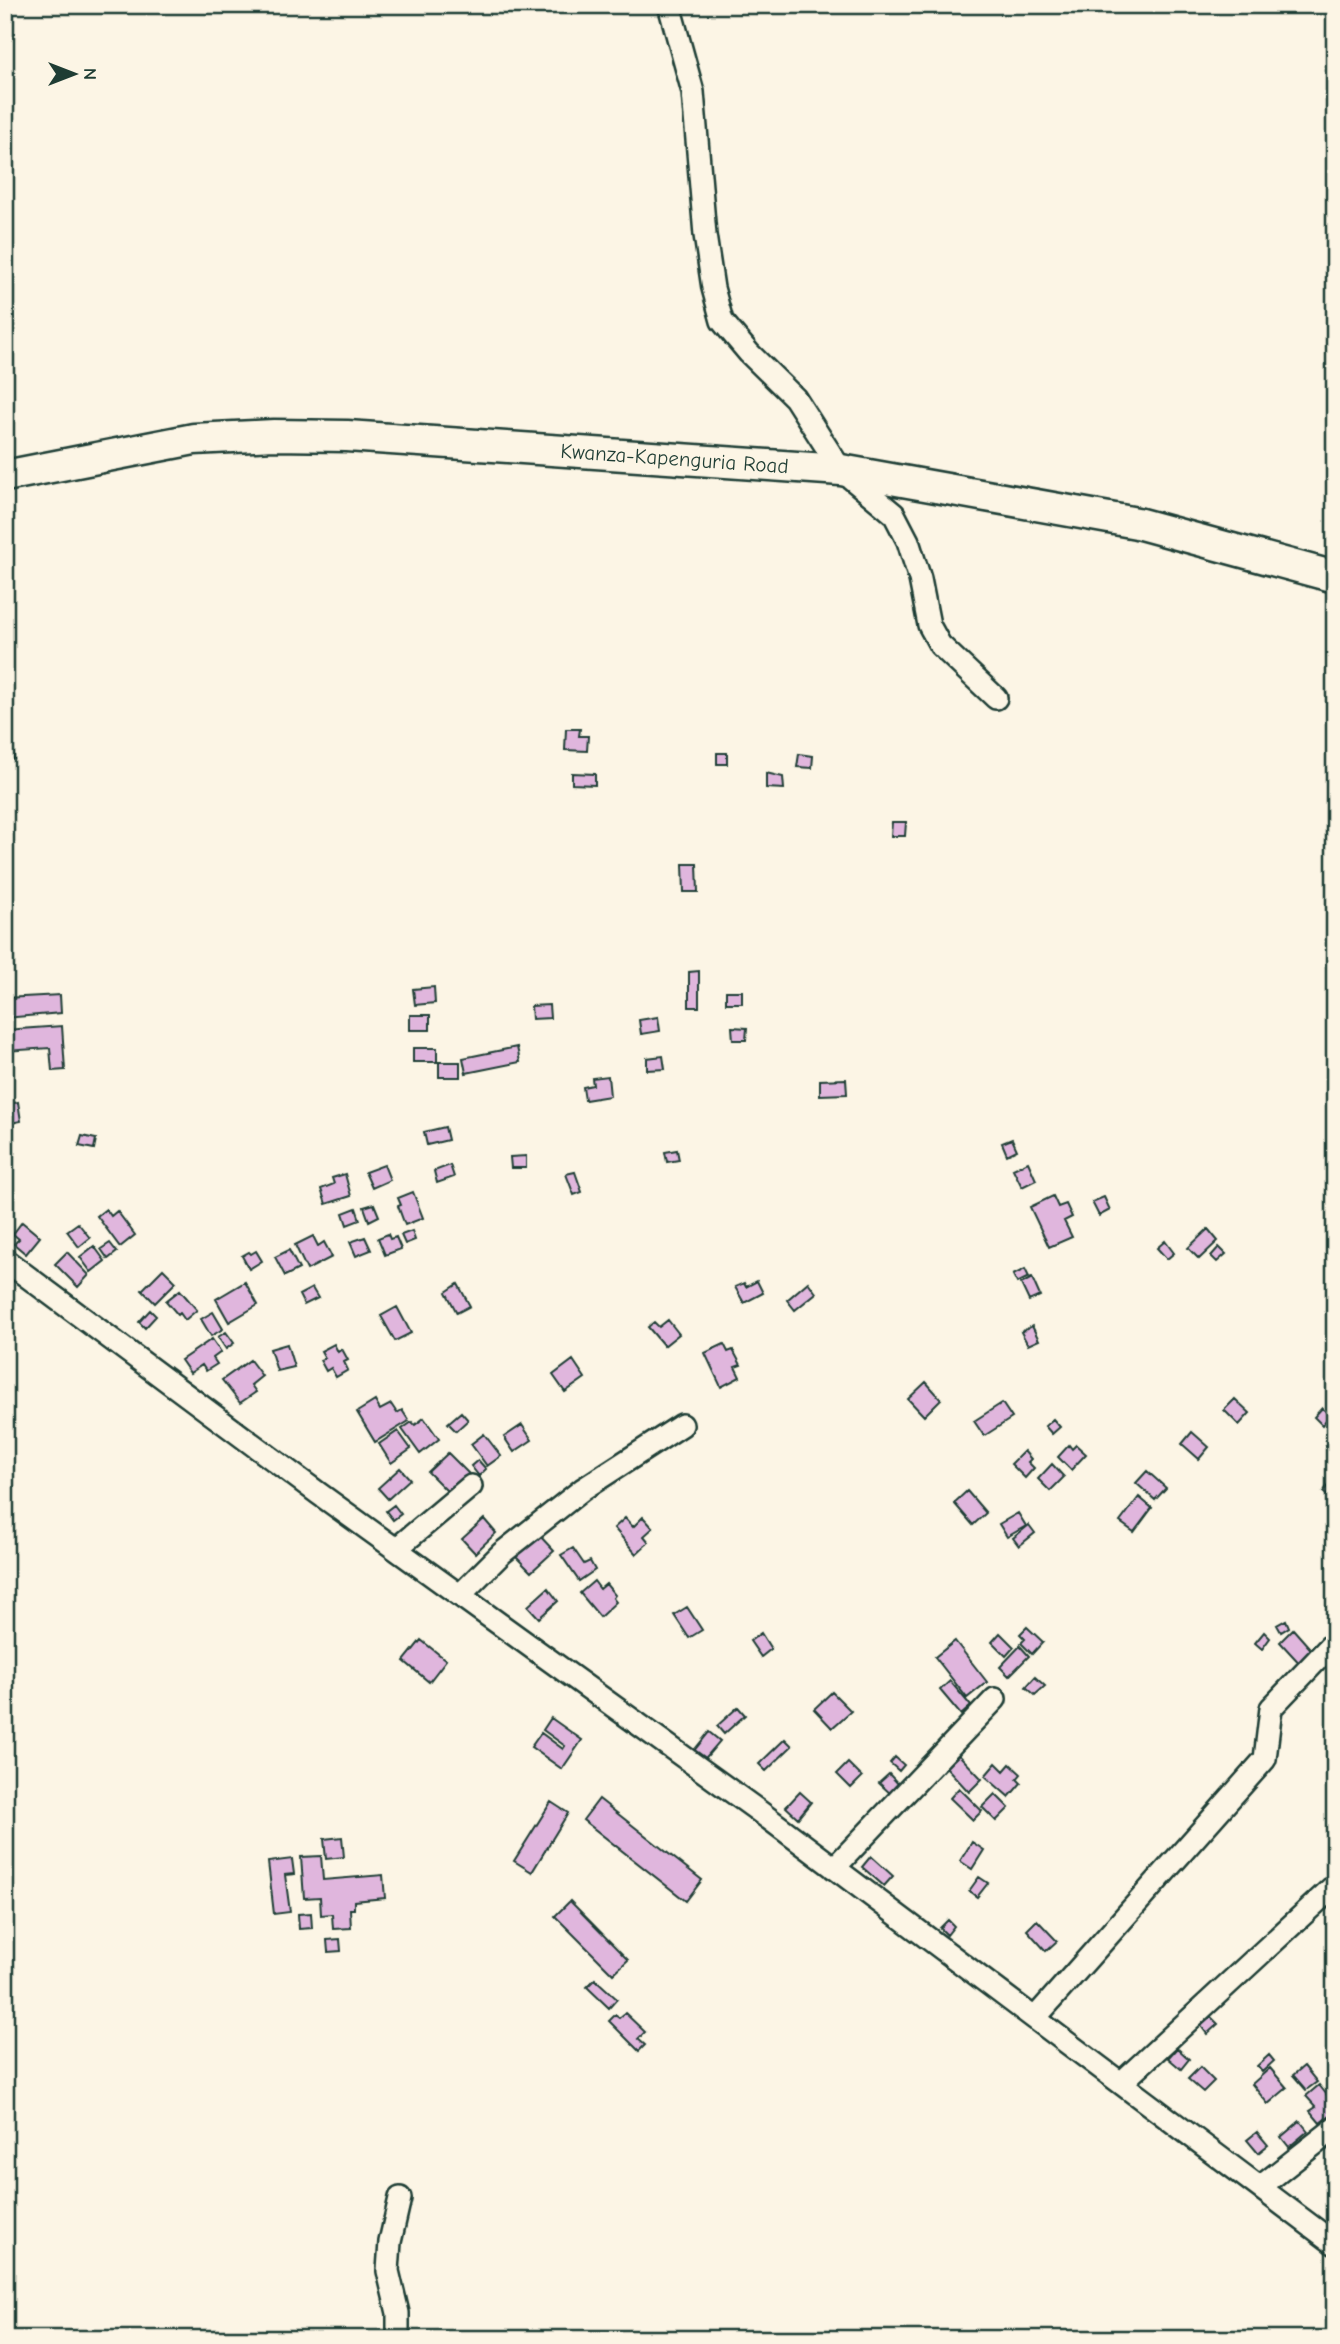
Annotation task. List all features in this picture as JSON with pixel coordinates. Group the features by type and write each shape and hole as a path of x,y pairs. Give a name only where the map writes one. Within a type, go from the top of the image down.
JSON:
{"street":[{"path":"669,5 693,92 705,235 713,288 722,321 749,353 795,398 841,470 894,514 908,541 920,579 929,625 940,645 996,698"},
{"name":"Kwanza-Kapenguria Road","path":"5,476 194,439 274,435 347,436 841,470 1137,523 1335,577"},
{"path":"5,1260 834,1868 1335,2244"},
{"path":"461,1594 502,1553 574,1496 682,1425"},
{"path":"396,1549 471,1486"},
{"path":"1035,2018 1265,1759 1271,1708 1335,1641"},
{"path":"834,1868 995,1699"},
{"path":"1121,2083 1335,1885"},
{"path":"1260,2187 1335,2129"},
{"path":"398,2339 397,2313 388,2271 390,2242 400,2198"}],"building":[{"path":"566,729 580,729 579,736 588,736 587,751 565,750"},
{"path":"13,746 14,759 5,759 5,747"},
{"path":"717,753 727,753 727,764 717,764"},
{"path":"799,754 813,756 812,768 797,767"},
{"path":"572,773 595,774 595,785 572,784"},
{"path":"766,773 783,777 784,789 766,788"},
{"path":"892,822 906,822 905,836 891,836"},
{"path":"5,828 12,828 12,846 5,846"},
{"path":"683,864 697,864 698,892 684,892"},
{"path":"699,971 699,1007 689,1007 689,972"},
{"path":"434,987 435,1003 415,1005 413,989"},
{"path":"726,991 742,991 742,1003 726,1003"},
{"path":"60,995 61,1013 5,1018 5,998"},
{"path":"549,1005 550,1018 532,1019 531,1006"},
{"path":"410,1015 430,1015 430,1030 410,1030"},
{"path":"658,1017 660,1031 641,1034 639,1020"},
{"path":"62,1026 65,1070 52,1071 50,1048 5,1051 5,1030"},
{"path":"732,1027 747,1028 746,1040 733,1040"},
{"path":"517,1047 520,1062 466,1073 463,1058"},
{"path":"413,1048 437,1048 437,1062 413,1062"},
{"path":"663,1056 665,1069 647,1070 647,1058"},
{"path":"439,1062 460,1062 460,1077 439,1077"},
{"path":"608,1076 610,1096 585,1100 583,1087 593,1085 592,1078"},
{"path":"846,1079 847,1094 820,1095 820,1080"},
{"path":"5,1092 8,1092 10,1104 18,1102 21,1121 5,1124"},
{"path":"445,1127 448,1140 427,1145 424,1132"},
{"path":"82,1136 96,1139 94,1149 79,1146"},
{"path":"1012,1139 1017,1150 1007,1155 1002,1143"},
{"path":"677,1150 679,1160 667,1162 665,1152"},
{"path":"526,1156 526,1168 511,1168 510,1157"},
{"path":"1028,1162 1036,1180 1022,1187 1013,1169"},
{"path":"384,1165 390,1180 372,1188 365,1172"},
{"path":"450,1165 454,1177 437,1183 434,1171"},
{"path":"575,1172 582,1192 574,1195 566,1174"},
{"path":"345,1174 351,1196 326,1204 321,1189 334,1184 332,1178"},
{"path":"413,1192 423,1218 405,1225 398,1198"},
{"path":"1053,1196 1058,1207 1066,1204 1072,1217 1064,1221 1072,1237 1049,1247 1030,1207"},
{"path":"1104,1197 1110,1210 1099,1216 1092,1202"},
{"path":"374,1204 379,1216 369,1221 364,1207"},
{"path":"356,1208 360,1220 347,1225 343,1213"},
{"path":"106,1209 111,1216 117,1211 135,1235 120,1247 97,1216"},
{"path":"22,1222 40,1237 26,1254 14,1244 19,1239 13,1234"},
{"path":"78,1223 90,1238 79,1247 67,1231"},
{"path":"1208,1229 1218,1241 1199,1259 1188,1248"},
{"path":"412,1231 415,1240 405,1244 401,1235"},
{"path":"388,1234 390,1239 396,1237 401,1249 385,1255 378,1238"},
{"path":"313,1236 318,1246 324,1242 332,1257 307,1270 295,1245"},
{"path":"365,1237 371,1250 356,1256 350,1242"},
{"path":"1165,1241 1174,1253 1167,1259 1157,1248"},
{"path":"110,1243 117,1252 108,1259 101,1249"},
{"path":"94,1246 105,1261 91,1272 80,1257"},
{"path":"1219,1247 1226,1254 1217,1262 1211,1256"},
{"path":"289,1250 299,1269 285,1276 275,1257"},
{"path":"256,1251 262,1261 249,1269 242,1256"},
{"path":"67,1252 89,1275 78,1287 55,1264"},
{"path":"163,1269 176,1282 155,1303 142,1290"},
{"path":"1025,1269 1029,1277 1017,1283 1013,1275"},
{"path":"1032,1278 1040,1296 1029,1301 1021,1284"},
{"path":"757,1281 763,1293 744,1303 735,1287 744,1283 746,1287"},
{"path":"245,1282 258,1305 229,1322 216,1299"},
{"path":"808,1282 816,1293 795,1310 787,1300"},
{"path":"458,1284 470,1306 457,1313 446,1292"},
{"path":"312,1288 318,1298 304,1305 299,1295"},
{"path":"180,1290 197,1310 185,1320 166,1301"},
{"path":"397,1307 411,1333 395,1341 381,1316"},
{"path":"150,1310 156,1316 145,1328 139,1322"},
{"path":"213,1312 223,1329 211,1336 201,1319"},
{"path":"668,1320 679,1334 664,1346 648,1327 654,1322 659,1327"},
{"path":"1032,1326 1039,1340 1028,1345 1021,1332"},
{"path":"226,1332 234,1343 226,1349 218,1337"},
{"path":"212,1339 221,1352 213,1358 217,1364 206,1371 202,1365 190,1373 181,1360"},
{"path":"287,1344 294,1367 277,1371 270,1349"},
{"path":"334,1344 338,1352 342,1349 348,1360 344,1362 348,1370 336,1377 331,1368 326,1371 320,1360 325,1358 321,1351"},
{"path":"724,1344 728,1352 733,1350 741,1365 735,1367 740,1377 721,1387 705,1353"},
{"path":"250,1360 262,1376 251,1385 256,1392 240,1403 222,1380"},
{"path":"573,1360 585,1378 565,1392 553,1375"},
{"path":"926,1382 941,1399 924,1416 908,1399"},
{"path":"1235,1399 1250,1413 1239,1425 1224,1410"},
{"path":"375,1401 380,1410 391,1404 397,1413 402,1410 409,1421 375,1442 357,1412"},
{"path":"1002,1403 1012,1418 984,1436 974,1421"},
{"path":"1322,1408 1330,1415 1322,1425 1314,1417"},
{"path":"461,1412 468,1420 456,1431 448,1423"},
{"path":"424,1418 439,1439 420,1454 402,1429 412,1422 415,1425"},
{"path":"1053,1419 1060,1427 1052,1434 1045,1426"},
{"path":"522,1425 532,1440 514,1452 504,1437"},
{"path":"398,1431 411,1449 391,1463 379,1444"},
{"path":"1192,1432 1209,1447 1199,1459 1182,1444"},
{"path":"484,1434 501,1456 487,1466 471,1444"},
{"path":"1069,1445 1072,1449 1076,1445 1086,1454 1071,1470 1058,1457"},
{"path":"1024,1451 1031,1459 1028,1462 1034,1468 1025,1478 1011,1464"},
{"path":"448,1453 471,1476 451,1495 428,1472"},
{"path":"478,1460 486,1469 479,1476 471,1466"},
{"path":"1052,1464 1064,1477 1050,1491 1038,1479"},
{"path":"400,1468 410,1479 388,1499 378,1488"},
{"path":"1147,1471 1166,1488 1155,1500 1136,1483"},
{"path":"1332,1480 1335,1482 1335,1502 1323,1492"},
{"path":"967,1491 986,1513 973,1525 954,1503"},
{"path":"1139,1497 1152,1508 1134,1532 1120,1522"},
{"path":"394,1505 401,1514 393,1520 386,1511"},
{"path":"1018,1513 1026,1526 1007,1537 999,1524"},
{"path":"643,1517 653,1528 644,1536 649,1542 636,1554 614,1528 625,1518 633,1527"},
{"path":"484,1519 496,1533 475,1553 462,1539"},
{"path":"1029,1525 1035,1533 1019,1546 1013,1538"},
{"path":"539,1535 554,1551 531,1572 516,1557"},
{"path":"573,1548 584,1564 590,1561 595,1570 579,1581 561,1555"},
{"path":"594,1581 600,1589 606,1584 615,1595 613,1598 616,1602 600,1617 580,1593"},
{"path":"548,1588 558,1601 539,1618 528,1606"},
{"path":"687,1607 702,1630 689,1638 674,1615"},
{"path":"1286,1620 1289,1627 1281,1632 1277,1625"},
{"path":"1027,1627 1043,1642 1032,1654 1021,1643 1025,1639 1020,1634"},
{"path":"1293,1629 1316,1655 1303,1667 1280,1642"},
{"path":"1264,1632 1270,1638 1262,1649 1255,1643"},
{"path":"761,1633 771,1649 761,1657 750,1641"},
{"path":"1000,1633 1014,1647 1006,1656 992,1642"},
{"path":"421,1640 446,1660 429,1682 404,1661"},
{"path":"955,1641 987,1682 967,1698 935,1657"},
{"path":"1020,1646 1029,1656 1009,1676 1000,1667"},
{"path":"1035,1677 1045,1686 1035,1695 1026,1687"},
{"path":"950,1681 971,1706 961,1715 940,1690"},
{"path":"832,1692 851,1711 832,1728 814,1709"},
{"path":"738,1707 745,1715 724,1734 717,1726"},
{"path":"551,1718 582,1740 562,1769 531,1747 541,1733 563,1749 565,1746 543,1730"},
{"path":"709,1732 720,1741 702,1762 692,1753"},
{"path":"785,1739 792,1746 766,1771 759,1764"},
{"path":"959,1755 982,1779 969,1792 946,1767"},
{"path":"895,1757 904,1765 899,1771 890,1763"},
{"path":"848,1763 862,1777 851,1788 837,1774"},
{"path":"996,1763 1004,1771 1010,1764 1021,1774 1017,1779 1021,1783 1009,1797 985,1776"},
{"path":"889,1774 902,1788 893,1796 879,1783"},
{"path":"959,1788 982,1811 973,1820 950,1798"},
{"path":"800,1792 811,1802 798,1818 786,1807"},
{"path":"995,1794 1009,1808 996,1821 982,1807"},
{"path":"599,1799 702,1880 686,1901 583,1820"},
{"path":"551,1802 568,1813 532,1872 514,1861"},
{"path":"342,1837 344,1857 326,1859 324,1839"},
{"path":"972,1842 984,1850 972,1869 960,1861"},
{"path":"321,1856 323,1880 383,1875 385,1898 354,1901 354,1909 350,1909 351,1928 333,1929 332,1914 321,1915 320,1897 304,1898 301,1857"},
{"path":"871,1856 893,1876 884,1886 862,1867"},
{"path":"292,1859 294,1874 285,1875 290,1912 274,1914 268,1862"},
{"path":"979,1877 988,1883 977,1897 969,1891"},
{"path":"570,1901 628,1960 613,1974 555,1916"},
{"path":"311,1913 312,1928 299,1929 298,1914"},
{"path":"948,1920 954,1926 947,1935 940,1928"},
{"path":"1037,1920 1057,1941 1046,1951 1027,1930"},
{"path":"340,1939 341,1951 328,1952 327,1940"},
{"path":"595,1979 617,1999 609,2008 587,1987"},
{"path":"625,2013 645,2032 638,2039 645,2045 639,2051 609,2021 615,2015 619,2018"},
{"path":"1211,2017 1218,2024 1207,2034 1201,2026"},
{"path":"1177,2048 1189,2059 1181,2069 1168,2058"},
{"path":"1269,2055 1274,2061 1262,2072 1257,2066"},
{"path":"1304,2066 1317,2082 1306,2090 1293,2075"},
{"path":"1200,2067 1214,2081 1203,2092 1188,2079"},
{"path":"1270,2068 1287,2088 1268,2104 1252,2084"},
{"path":"1319,2085 1335,2105 1335,2111 1320,2123 1310,2111 1316,2107 1306,2096"},
{"path":"1300,2121 1308,2131 1289,2147 1281,2137"},
{"path":"1257,2132 1268,2145 1258,2153 1247,2140"}]}
